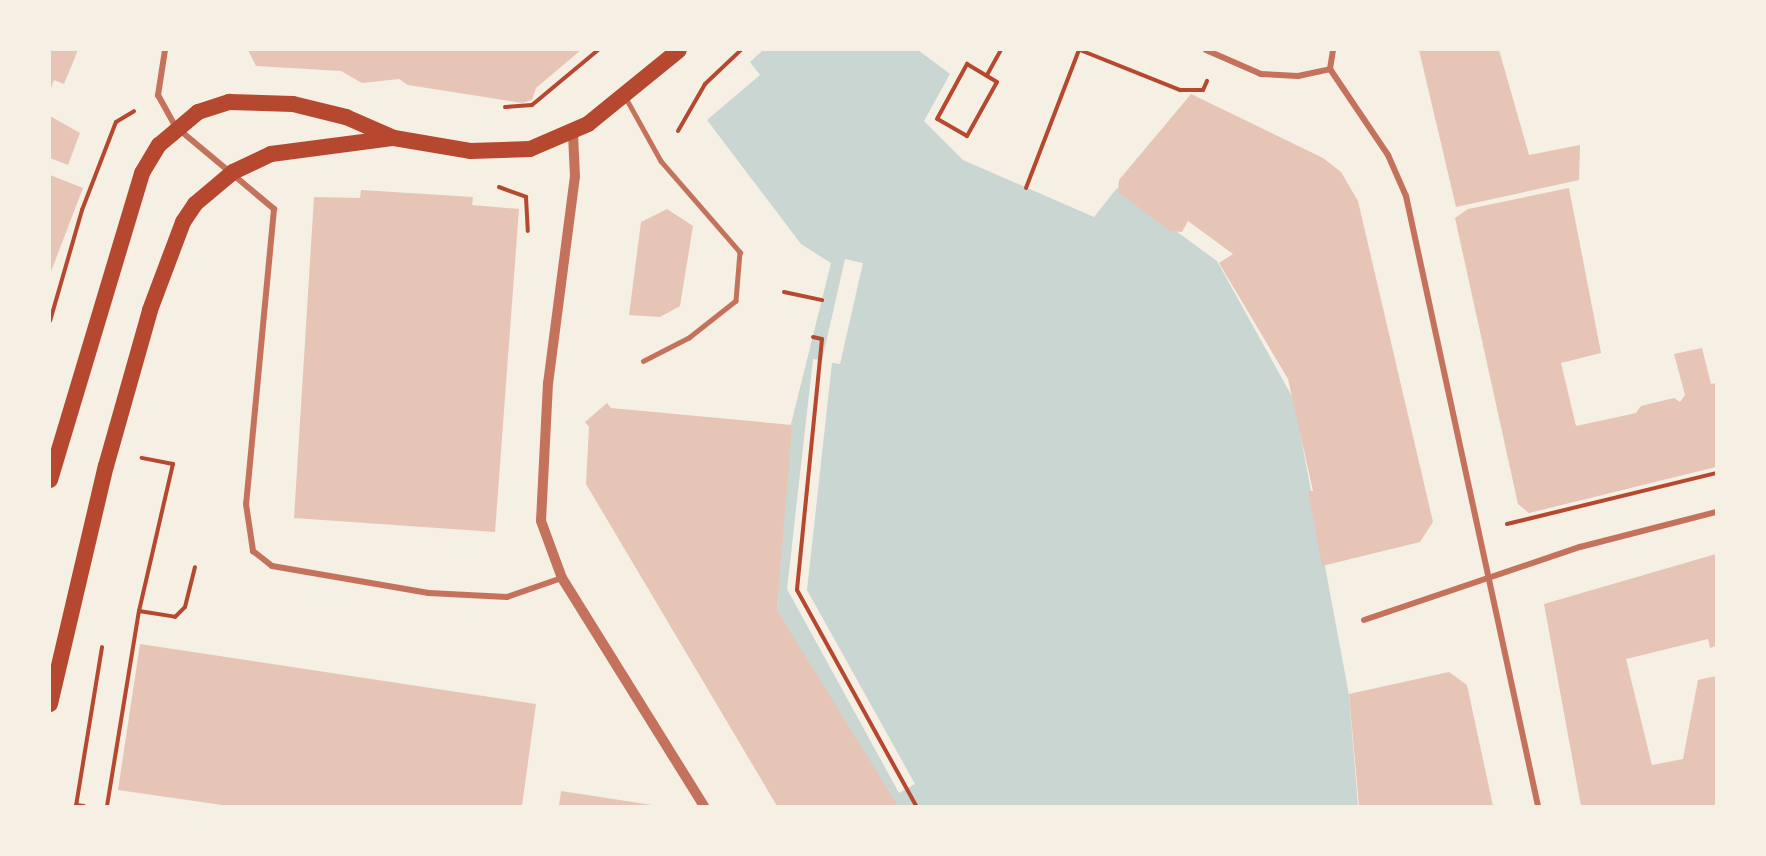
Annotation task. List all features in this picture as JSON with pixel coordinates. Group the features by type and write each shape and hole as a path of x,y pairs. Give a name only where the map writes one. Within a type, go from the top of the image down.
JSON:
{"highway":[{"path":"50,704 106,466 168,254 195,204 233,172 271,153 394,138 501,151 530,149 573,134 625,96 679,50"},
{"path":"50,480 124,222 142,174 177,127 198,112 251,100 346,117 394,138"}],"street":[{"path":"165,50 158,95 177,127 274,209 247,488 249,542 272,566 429,593 507,597 562,578"},
{"path":"1206,50 1261,74 1298,76 1330,69"},
{"path":"1333,50 1330,69 1388,154 1406,196 1491,577 1538,807"},
{"path":"573,134 575,176 548,384 542,521 562,578 704,807"},
{"path":"1364,620 1491,577 1716,512"}],"lane":[{"path":"625,96 661,161 740,252 736,301 689,338 644,361"}],"path":[{"path":"505,107 532,105 598,50"},
{"path":"677,132 705,84 741,50"},
{"path":"987,75 1001,50"},
{"path":"1026,188 1080,50 1180,90 1203,90 1218,56"},
{"path":"967,64 987,75 998,81 967,136 936,119 967,64"},
{"path":"50,321 51,310 82,210 116,122 158,95"},
{"path":"498,187 525,198 528,231"},
{"path":"784,292 822,300"},
{"path":"813,337 822,339 819,398 797,590 916,807"},
{"path":"107,807 139,611 173,464 142,458 140,469"},
{"path":"1480,531 1716,473"},
{"path":"139,611 175,616 185,607 195,567"},
{"path":"84,807 76,806 103,638"}],"shaded area":[{"path":"763,50 918,50 950,74 924,121 963,160 1094,217 1117,188 1217,261 1294,400 1349,695 1358,806 890,806 777,610 791,424 831,263 801,244 707,120 760,75 750,62"}],"pier":[{"path":"845,259 863,263 840,364 832,363 807,590 915,784 899,793 787,589 813,359 822,360"}],"building":[{"path":"50,50 78,50 64,84 54,80 50,91"},
{"path":"248,50 581,50 536,88 532,100 522,103 408,85 399,79 362,83 341,71 256,66"},
{"path":"1419,50 1499,50 1529,155 1580,145 1579,180 1456,207"},
{"path":"1191,94 1323,158 1341,172 1358,201 1433,522 1420,542 1322,566 1308,491 1313,491 1288,379 1219,263 1233,254 1188,221 1182,232 1170,231 1118,192 1119,180"},
{"path":"50,116 80,133 68,165 50,158"},
{"path":"50,175 83,188 50,274"},
{"path":"1569,188 1601,353 1561,363 1576,426 1636,413 1641,406 1674,398 1680,402 1685,395 1674,354 1702,348 1711,384 1716,383 1716,467 1529,513 1518,504 1455,218 1468,209"},
{"path":"361,190 473,197 472,205 519,209 495,532 294,518 314,197 360,198"},
{"path":"667,209 693,226 680,306 660,317 629,315 641,222"},
{"path":"607,403 611,408 792,425 777,610 898,806 777,806 586,484 589,427 585,422"},
{"path":"1716,554 1716,646 1710,648 1708,639 1626,659 1652,765 1683,759 1698,680 1716,676 1716,806 1581,806 1544,604"},
{"path":"140,644 536,704 522,806 229,806 118,790"},
{"path":"1449,672 1467,685 1493,806 1359,806 1349,694"},
{"path":"561,791 652,805 652,806 559,806"}]}
